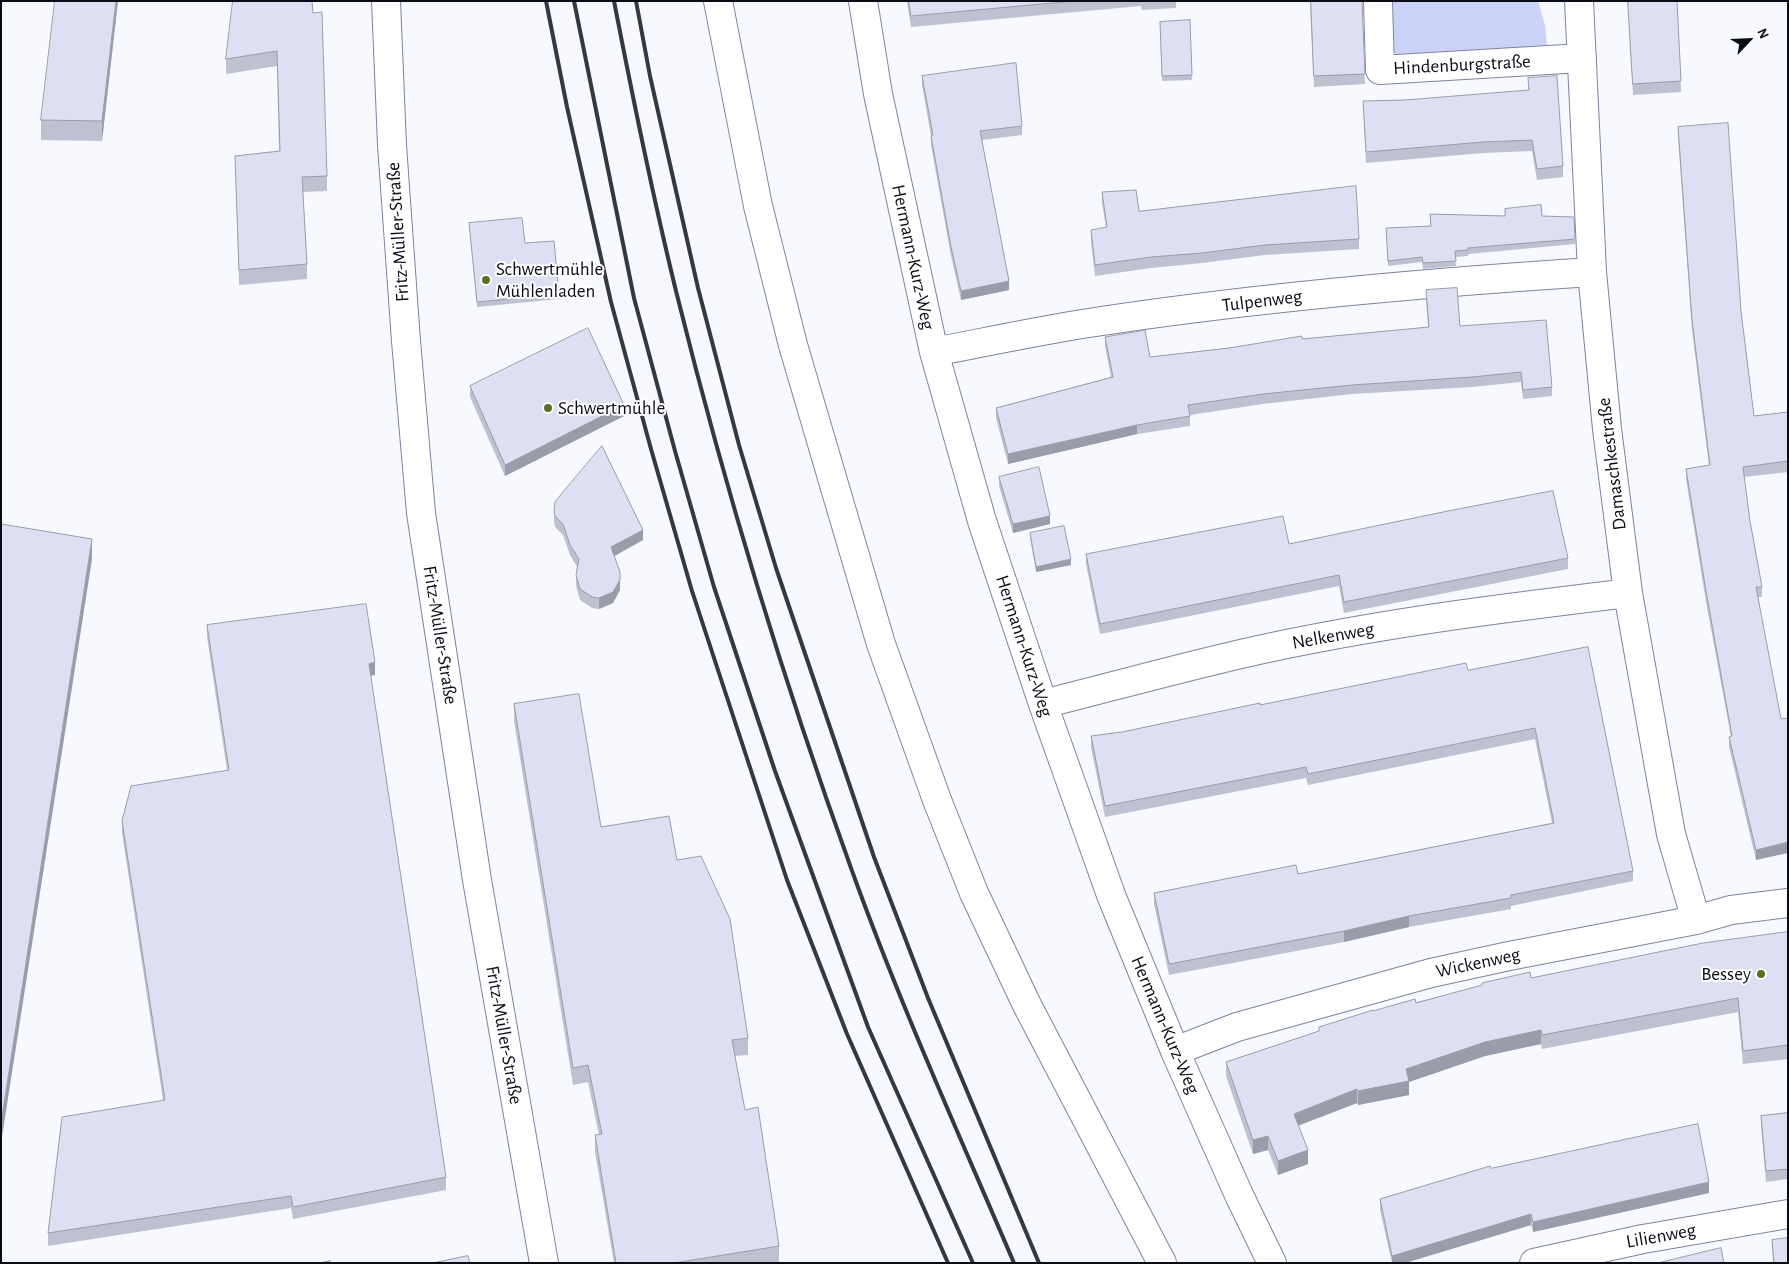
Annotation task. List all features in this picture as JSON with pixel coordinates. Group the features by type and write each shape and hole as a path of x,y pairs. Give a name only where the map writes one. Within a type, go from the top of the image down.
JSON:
{"street":[{"name":"Fritz-Müller-Straße","path":"386,1 392,145 403,302 422,513 477,880 544,1263"},
{"path":"718,1 758,206 793,345 884,653 937,800 974,893 1027,1005 1162,1263"},
{"name":"Hermann-Kurz-Weg","path":"863,1 878,94 934,352 982,521 1043,704 1111,895 1175,1051 1239,1195 1272,1263"},
{"name":"Hindenburgstraße","path":"1378,1 1380,70 1582,58"},
{"name":"Damaschkestraße","path":"1579,1 1592,272 1606,429 1628,592 1671,834 1696,920"},
{"name":"Tulpenweg","path":"934,352 1075,325 1266,300 1468,280 1592,272"},
{"name":"Nelkenweg","path":"1043,704 1196,665 1307,640 1497,609 1628,592"},
{"name":"Wickenweg","path":"1175,1051 1237,1027 1431,973 1696,920 1731,910 1788,903"},
{"name":"Lilienweg","path":"1534,1263 1643,1239 1788,1214"}],"shaded area":[{"path":"1386,1 1538,1 1545,25 1547,48 1402,56 1393,52 1390,47"}],"building":[{"path":"55,1 116,1 102,121 41,120"},
{"path":"233,1 312,1 313,13 322,12 327,176 302,177 307,264 239,270 235,156 280,151 277,51 226,59"},
{"path":"909,1 1074,1 911,16"},
{"path":"1311,1 1362,1 1365,74 1314,76"},
{"path":"1628,1 1677,1 1681,81 1633,84"},
{"path":"1190,20 1192,75 1162,76 1160,22"},
{"path":"1016,63 1022,126 980,131 1009,281 961,291 951,247 922,76"},
{"path":"1557,76 1563,166 1537,169 1532,140 1483,142 1366,152 1363,101 1405,100 1529,90 1528,78"},
{"path":"1728,123 1741,311 1754,416 1788,412 1788,461 1743,467 1750,521 1762,587 1756,587 1781,719 1788,718 1788,842 1756,850 1729,737 1732,736 1686,469 1710,465 1692,320 1678,127"},
{"path":"1356,186 1359,239 1265,245 1095,265 1091,230 1107,227 1102,192 1136,190 1139,211"},
{"path":"1541,205 1542,216 1574,217 1575,239 1468,248 1468,250 1455,251 1456,261 1423,263 1422,257 1388,261 1386,228 1431,226 1430,214 1505,216 1505,209"},
{"path":"522,218 525,243 554,241 559,294 477,302 469,223"},
{"path":"1457,288 1460,326 1546,320 1552,387 1523,390 1521,372 1263,394 1188,405 1190,416 1137,425 1008,454 996,408 1113,377 1105,337 1145,330 1150,357 1229,348 1302,336 1302,339 1429,327 1426,290"},
{"name":"Schwertmühle","path":"588,328 624,405 505,465 470,386"},
{"path":"602,446 643,530 611,547 620,572 620,580 613,592 599,598 592,597 580,589 576,575 579,559 570,545 563,524 555,516 554,512 555,502"},
{"path":"1039,467 1050,516 1013,524 999,477"},
{"path":"1553,491 1568,558 1344,602 1339,575 1100,624 1086,554 1283,516 1289,544"},
{"path":"1,524 92,539 1,1123"},
{"path":"1064,526 1071,559 1036,567 1030,533"},
{"path":"366,604 375,662 369,664 446,1177 293,1207 291,1196 48,1233 62,1117 165,1100 122,821 131,786 229,770 207,625"},
{"path":"1588,647 1633,871 1511,895 1511,898 1409,916 1344,931 1169,964 1154,893 1296,865 1298,874 1554,823 1535,728 1308,774 1306,767 1105,806 1091,736 1122,732 1466,663 1468,670"},
{"path":"579,694 601,827 669,816 677,860 701,856 730,919 748,1038 732,1040 745,1110 758,1107 779,1246 674,1263 616,1263 595,1135 602,1134 588,1065 573,1068 514,704"},
{"path":"1788,932 1788,1045 1743,1051 1738,998 1542,1035 1541,1030 1485,1042 1406,1069 1409,1081 1358,1091 1357,1089 1294,1114 1308,1150 1278,1161 1268,1136 1253,1140 1226,1062 1319,1031 1319,1027 1373,1010 1415,999 1416,1003 1482,985 1482,983 1530,972 1531,978 1703,943"},
{"path":"1788,1113 1788,1169 1766,1171 1761,1116"},
{"path":"1698,1124 1709,1182 1533,1222 1531,1214 1392,1256 1380,1199 1490,1166 1491,1168"},
{"path":"1788,1238 1788,1263 1774,1263 1772,1240"},
{"path":"1721,1248 1724,1263 1658,1263"},
{"path":"468,1256 470,1263 433,1263"}],"railway":[{"path":"546,1 567,107 611,302 692,591 787,880 847,1034 948,1263"},
{"path":"574,1 634,298 714,587 775,771 868,1027 973,1263"},
{"path":"614,1 677,295 715,440 756,583 802,726 869,918 1014,1263"},
{"path":"636,1 650,76 698,288 739,445 776,568 874,857 928,998 1039,1263"}],"place":[{"name":"Schwertmühle Mühlenladen","path":"486,280"},
{"name":"Schwertmühle","path":"548,408"},
{"name":"Bessey","path":"1761,974"}]}
